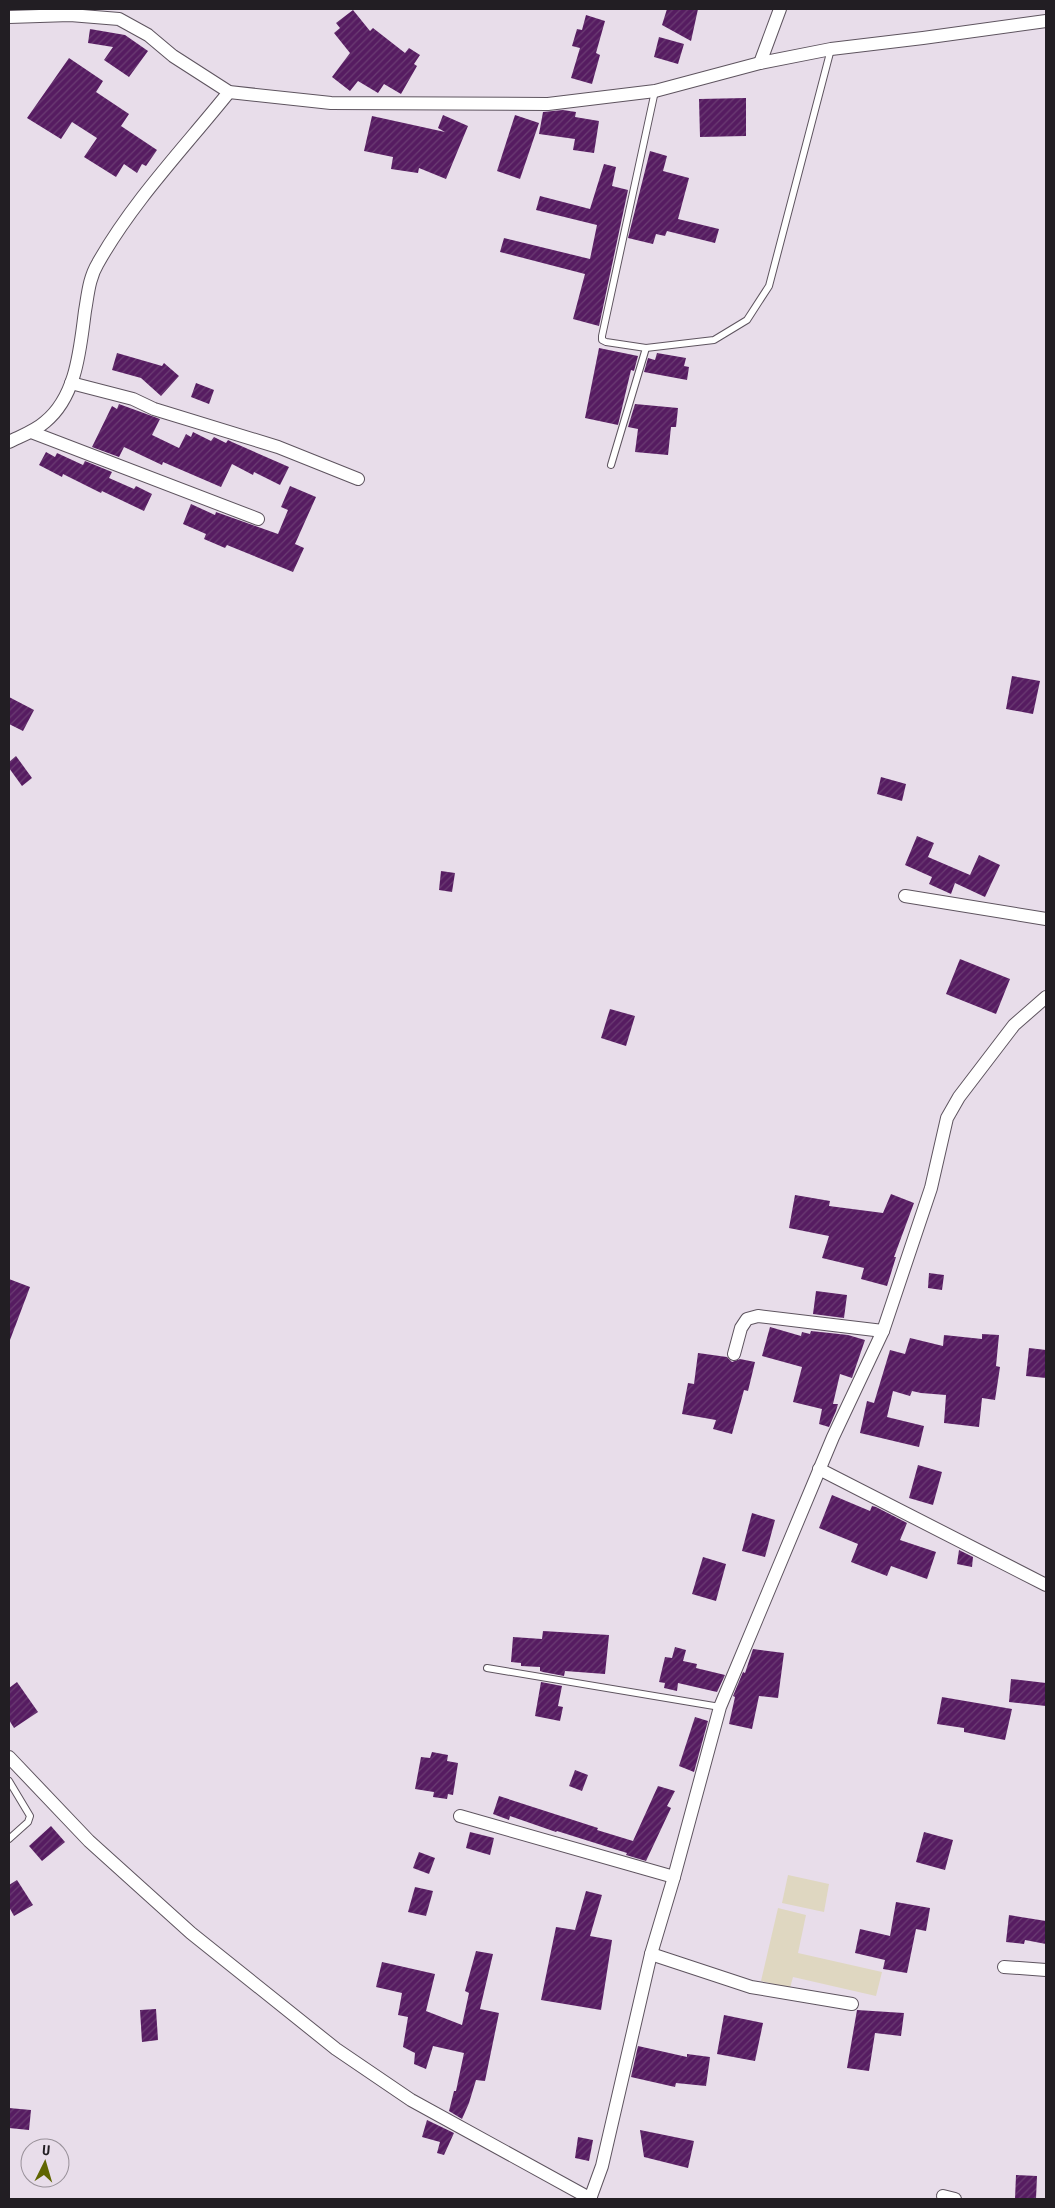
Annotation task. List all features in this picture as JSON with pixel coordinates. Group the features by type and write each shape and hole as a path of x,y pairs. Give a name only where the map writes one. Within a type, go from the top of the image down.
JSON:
{"street":[{"path":"760,63 780,9"},
{"path":"9,17 70,15 119,20 148,35 173,56 229,92 331,103 548,104 655,91 760,63 831,48 923,38 1046,21"},
{"path":"9,442 31,432 51,417 62,402 71,383 91,278 98,263 119,229 145,194 229,92"},
{"path":"71,383 133,399 154,409 278,447 358,479"},
{"path":"31,432 258,519"},
{"path":"905,896 1046,919"},
{"path":"9,1757 89,1841 191,1933 336,2049 412,2100 591,2199 602,2166 650,1954 674,1877 720,1707 819,1469 883,1331 931,1188 947,1118 959,1097 1014,1025 1046,997"},
{"path":"734,1354 741,1328 746,1319 758,1316 883,1331"},
{"path":"819,1469 962,1540 1046,1585"},
{"path":"460,1816 674,1877"},
{"path":"650,1954 751,1987 852,2004"},
{"path":"1004,1967 1046,1970"}],"lane":[{"path":"655,91 602,336 602,340 606,342 646,348 714,340 747,320 769,286 831,48"},
{"path":"611,465 646,348"},
{"path":"488,1668 720,1707"},
{"path":"9,1781 30,1816 28,1822 9,1839"}],"shaded area":[{"path":"788,1875 829,1884 824,1912 782,1903"},
{"path":"778,1908 806,1915 798,1953 882,1972 876,1996 793,1977 790,1988 761,1981"}],"building":[{"path":"667,9 698,9 691,41 662,25"},
{"path":"353,10 370,31 373,28 405,53 409,48 420,55 414,64 417,66 401,94 384,84 378,93 358,81 350,91 332,77 350,53 334,33 340,28 336,23"},
{"path":"586,15 605,21 596,53 600,55 592,84 571,78 580,48 572,46 577,29 582,30"},
{"path":"90,29 125,35 148,51 129,77 104,60 113,47 88,43"},
{"path":"659,37 684,44 678,64 654,57"},
{"path":"69,58 103,81 96,92 129,114 121,126 157,150 146,166 142,164 137,173 124,164 116,177 84,157 97,138 72,122 61,139 27,118"},
{"path":"746,98 746,136 700,137 699,99"},
{"path":"563,110 576,112 575,117 599,121 594,153 573,150 575,139 539,134 543,112"},
{"path":"443,115 468,126 446,179 419,168 418,173 391,169 393,157 364,151 372,116 445,132 438,128"},
{"path":"515,115 539,123 520,179 497,171"},
{"path":"650,151 667,156 663,171 689,178 678,219 719,229 715,243 667,231 665,236 656,234 653,244 628,238"},
{"path":"604,164 616,167 612,186 628,190 599,326 573,319 585,274 500,252 504,238 590,259 597,225 536,210 540,196 590,209"},
{"path":"599,348 638,356 634,371 631,370 618,425 585,418"},
{"path":"117,353 162,366 164,363 179,376 161,396 141,378 112,370"},
{"path":"657,353 686,358 684,366 689,367 687,380 644,372 648,358 655,360"},
{"path":"196,383 214,390 209,404 191,397"},
{"path":"119,404 160,419 152,435 179,448 186,434 191,437 193,432 211,441 214,437 226,443 228,440 289,467 280,485 254,472 253,475 232,464 221,487 163,462 162,465 124,447 119,457 92,447 112,406 117,409"},
{"path":"635,404 678,408 676,427 671,427 668,455 635,452 638,429 628,427"},
{"path":"46,452 55,457 57,453 83,465 85,461 112,472 109,478 134,489 136,486 152,494 144,511 63,474 62,477 39,465"},
{"path":"290,486 316,497 295,544 304,548 293,572 227,545 225,548 204,539 206,534 183,524 191,504 215,515 216,512 278,534 288,510 281,507"},
{"path":"1012,676 1040,681 1033,714 1006,709"},
{"path":"9,697 34,710 23,731 9,724"},
{"path":"16,756 32,778 22,786 9,768 9,762"},
{"path":"881,777 906,784 902,801 877,794"},
{"path":"917,836 934,843 928,857 970,875 979,855 1000,865 985,897 955,883 951,894 929,884 932,877 905,865"},
{"path":"441,871 455,873 452,892 439,890"},
{"path":"960,959 1010,979 996,1014 946,994"},
{"path":"610,1009 635,1016 626,1046 601,1038"},
{"path":"891,1194 914,1203 894,1257 896,1257 887,1286 861,1279 864,1268 822,1258 829,1236 789,1228 795,1195 830,1201 829,1206 883,1213"},
{"path":"929,1273 944,1275 942,1290 928,1288"},
{"path":"9,1279 30,1287 10,1340 9,1340"},
{"path":"816,1291 847,1295 844,1318 813,1314"},
{"path":"770,1327 801,1336 802,1332 810,1334 811,1331 848,1335 865,1340 852,1378 840,1374 833,1404 838,1404 829,1427 819,1424 822,1409 793,1402 802,1367 762,1356"},
{"path":"982,1334 999,1335 996,1366 1000,1367 995,1400 982,1398 979,1427 944,1423 946,1395 912,1391 910,1396 893,1391 887,1417 924,1426 919,1447 860,1433 867,1401 874,1403 890,1350 905,1354 910,1338 943,1346 944,1335 982,1339"},
{"path":"1029,1348 1046,1350 1046,1378 1026,1376"},
{"path":"698,1353 727,1357 732,1362 740,1359 755,1362 748,1391 744,1390 732,1434 713,1429 716,1420 682,1414 688,1383 694,1384"},
{"path":"918,1465 942,1472 933,1505 909,1498"},
{"path":"832,1495 870,1511 872,1506 876,1507 907,1523 900,1540 936,1552 927,1579 891,1566 887,1576 851,1562 858,1544 819,1528"},
{"path":"752,1513 775,1520 765,1557 742,1551"},
{"path":"959,1550 973,1557 972,1567 957,1564"},
{"path":"703,1557 726,1564 716,1601 692,1594"},
{"path":"543,1631 609,1635 605,1674 565,1671 564,1676 540,1671 540,1667 521,1666 521,1663 511,1662 513,1637 542,1639"},
{"path":"675,1647 686,1650 683,1661 697,1664 696,1668 725,1675 717,1692 678,1683 677,1691 664,1688 665,1683 659,1682 665,1657 672,1658"},
{"path":"753,1649 784,1653 778,1698 759,1696 752,1729 729,1724 735,1697 733,1696 743,1672 745,1673"},
{"path":"1011,1679 1046,1683 1046,1706 1009,1702"},
{"path":"17,1682 38,1712 14,1728 9,1720 9,1688"},
{"path":"541,1682 562,1686 558,1706 563,1707 560,1721 535,1716"},
{"path":"942,1697 1012,1709 1005,1740 964,1732 964,1728 937,1724"},
{"path":"695,1717 708,1721 694,1772 679,1766"},
{"path":"432,1752 448,1755 447,1761 458,1763 453,1795 448,1794 447,1799 433,1797 434,1792 415,1789 421,1757 430,1758"},
{"path":"575,1770 588,1775 582,1791 569,1786"},
{"path":"658,1786 675,1791 667,1806 671,1808 646,1861 626,1855 627,1853 510,1816 509,1820 493,1814 499,1796 633,1841"},
{"path":"51,1826 65,1842 42,1861 29,1846"},
{"path":"470,1832 494,1838 490,1855 466,1848"},
{"path":"924,1832 953,1840 945,1870 916,1862"},
{"path":"419,1852 435,1858 429,1874 413,1868"},
{"path":"17,1880 33,1905 14,1916 9,1907 9,1885"},
{"path":"415,1887 433,1891 426,1916 408,1912"},
{"path":"586,1891 602,1895 590,1936 612,1940 601,2010 541,2000 556,1927 575,1930"},
{"path":"896,1902 930,1908 926,1931 916,1929 907,1973 883,1969 885,1960 855,1953 860,1929 890,1936"},
{"path":"1009,1915 1046,1921 1046,1944 1025,1940 1024,1944 1006,1942"},
{"path":"476,1951 493,1954 480,2009 499,2013 485,2081 476,2080 462,2119 449,2111 454,2091 456,2091 464,2053 433,2046 426,2069 414,2064 415,2053 403,2047 408,2017 398,2015 402,1993 376,1987 382,1962 435,1974 426,2011 462,2025 469,1993 465,1991"},
{"path":"156,2009 158,2040 142,2042 140,2010"},
{"path":"857,2010 904,2013 901,2036 875,2033 869,2071 847,2068"},
{"path":"724,2015 763,2023 755,2061 717,2054"},
{"path":"638,2046 687,2057 687,2054 710,2057 706,2086 676,2083 675,2087 631,2077"},
{"path":"9,2108 31,2110 29,2130 9,2128"},
{"path":"427,2120 454,2133 444,2155 437,2153 440,2142 422,2137"},
{"path":"640,2130 694,2141 688,2168 644,2157"},
{"path":"578,2137 593,2140 589,2161 575,2158"},
{"path":"1016,2175 1037,2176 1036,2199 1015,2199"}]}
